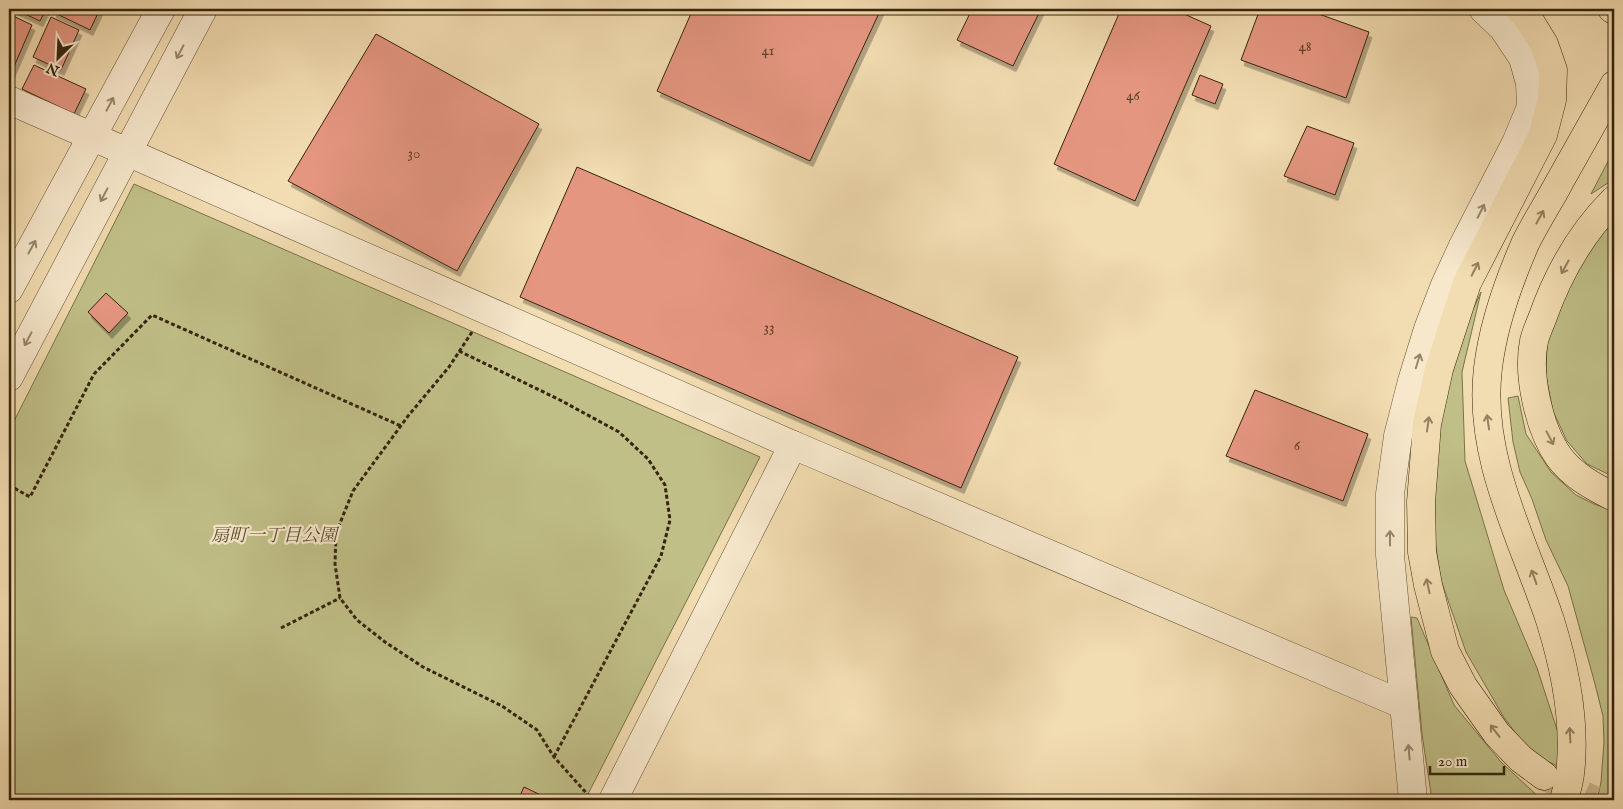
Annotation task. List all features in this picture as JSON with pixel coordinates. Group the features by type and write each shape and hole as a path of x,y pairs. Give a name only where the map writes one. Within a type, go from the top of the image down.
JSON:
{"highway":[{"path":"1519,9 1528,18 1544,44 1553,70 1552,100 1543,135 1467,283 1439,369 1427,424 1421,502 1422,552 1428,585 1445,651 1463,686 1497,734 1521,758 1544,776"},
{"path":"1564,800 1570,775 1571,738 1566,682 1550,621 1503,495 1492,449 1486,408 1488,369 1493,336 1503,302 1526,244 1614,85"},
{"path":"1614,200 1599,215 1576,248 1551,293 1534,341 1532,384 1543,426 1560,457 1588,484 1614,496"}],"street":[{"path":"9,289 161,9"},
{"path":"9,377 203,9"},
{"path":"1413,800 1390,555 1390,494 1398,436 1428,329 1445,285 1516,143 1531,107 1530,83 1524,58 1503,28 1482,9"},
{"path":"9,100 793,445 1404,705"},
{"path":"604,799 793,445"}],"path":[{"path":"484,309 449,367 401,426 353,491 336,533 335,564 340,598 357,620 385,642 423,667 502,706 537,730 554,757 587,795 604,799"},
{"path":"9,485 30,497 94,374 152,314 401,426"},
{"path":"459,351 560,400 619,432 648,459 665,485 670,520 661,556 554,757"},
{"path":"281,628 340,598"}],"green space":[{"path":"1614,150 1614,179 1591,194"},
{"name":"扇町一丁目公園","path":"134,184 760,457 585,800 9,800 9,431"},
{"path":"1614,213 1614,477 1587,464 1567,441 1553,411 1546,376 1547,342 1559,301"},
{"path":"1481,292 1462,372 1465,461 1504,590 1537,668 1563,748 1560,767 1531,754 1503,716 1466,652 1441,580 1435,541 1434,459 1453,353"},
{"path":"1518,396 1526,434 1551,472 1576,495 1614,511 1614,792 1610,800 1597,800 1601,782 1604,742 1603,716 1595,684 1568,586 1546,540 1532,499 1520,472 1513,442 1508,398"},
{"path":"1411,617 1417,618 1454,705 1501,762 1542,800 1432,800 1422,734"}],"building":[{"path":"14,9 46,9 40,21"},
{"path":"54,9 100,9 90,30 53,12"},
{"path":"693,9 881,9 810,161 657,91"},
{"path":"972,9 1041,9 1013,66 957,40"},
{"path":"1121,9 1173,9 1211,26 1135,201 1054,164"},
{"path":"1260,9 1305,9 1369,32 1346,98 1241,60"},
{"path":"9,14 32,25 9,78"},
{"path":"51,17 79,30 61,70 33,57"},
{"path":"376,34 539,124 457,271 288,181"},
{"path":"34,65 86,89 74,114 22,89"},
{"path":"1200,75 1223,84 1215,104 1192,95"},
{"path":"1307,126 1354,143 1335,195 1284,176"},
{"path":"577,167 1018,357 961,488 520,297"},
{"path":"106,293 128,313 109,333 88,312"},
{"path":"1255,390 1368,434 1343,501 1226,456"},
{"path":"524,787 551,800 518,800"}],"tunnel":[{"path":"1546,777 1594,800"}]}
